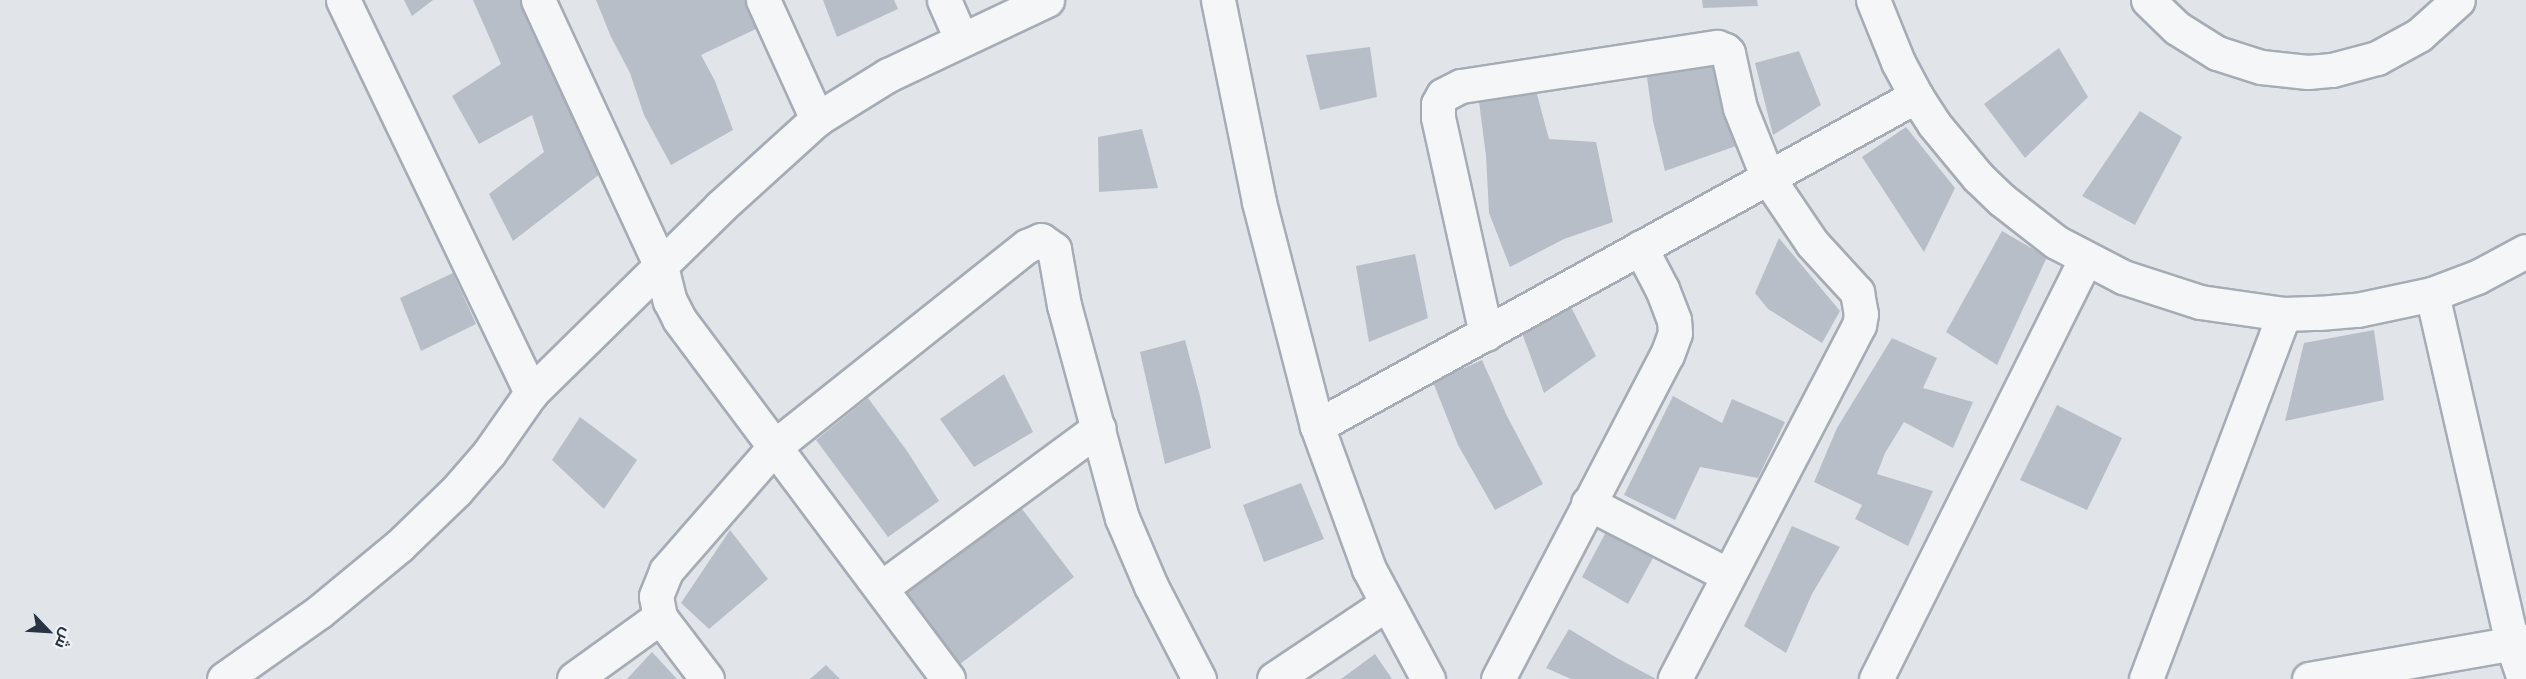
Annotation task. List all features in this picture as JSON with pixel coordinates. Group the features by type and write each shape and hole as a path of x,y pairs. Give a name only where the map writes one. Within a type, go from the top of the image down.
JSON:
{"street":[{"path":"343,0 531,393"},
{"path":"538,0 661,266 670,301 679,319 948,679"},
{"path":"763,0 817,119"},
{"path":"944,0 961,39"},
{"path":"224,679 319,612 399,546 456,491 489,453 531,393 720,207 817,119 888,75 1047,0"},
{"path":"1218,0 1259,202 1317,426 1354,532 1386,604 1428,679"},
{"path":"1874,0 1894,54 1916,96 1955,151 1994,192 2028,222 2085,259 2160,292 2200,302 2284,314 2357,310 2432,294 2477,277 2526,251"},
{"path":"2148,0 2177,28 2217,53 2261,67 2308,72 2332,70 2377,58 2419,35 2458,0"},
{"path":"1486,334 1438,117 1438,104 1443,95 1452,88 1722,48 1728,53 1740,108 1768,178 1812,243 1857,292 1861,314 1859,325 1675,679"},
{"path":"1317,426 1916,96"},
{"path":"707,679 660,617 656,596 666,571 774,447 1027,246 1041,240 1054,249 1065,305 1122,518 1151,586 1199,679"},
{"path":"1498,679 1588,502 1667,355 1675,333 1670,307 1640,247"},
{"path":"1876,679 2085,259"},
{"path":"2432,294 2519,643 2524,679"},
{"path":"2146,679 2284,314"},
{"path":"881,588 1099,428"},
{"path":"1588,502 1728,575"},
{"path":"1274,679 1386,604"},
{"path":"574,679 660,617"},
{"path":"2309,679 2519,643"}],"building":[{"path":"404,0 433,0 412,16"},
{"path":"473,0 529,0 609,167 513,241 489,194 544,152 532,115 479,144 452,96 501,64"},
{"path":"596,0 748,0 758,28 701,55 715,81 733,130 671,165 644,115 630,73 611,37"},
{"path":"823,0 894,0 898,9 837,37"},
{"path":"1702,0 1757,0 1758,6 1703,8"},
{"path":"1370,47 1377,97 1320,110 1306,55"},
{"path":"2059,48 2088,97 2025,158 1984,104"},
{"path":"1799,51 1821,105 1773,135 1755,63"},
{"path":"1713,54 1722,108 1736,146 1665,171 1653,121 1645,63"},
{"path":"1534,83 1549,139 1596,142 1613,222 1564,239 1510,267 1489,213 1486,156 1478,94"},
{"path":"2140,111 2182,137 2135,225 2082,196"},
{"path":"1906,127 1955,188 1924,252 1862,157"},
{"path":"1142,129 1158,188 1099,192 1098,137"},
{"path":"2002,231 2047,257 1997,365 1946,332"},
{"path":"1779,238 1840,311 1822,343 1768,309 1755,293"},
{"path":"1415,254 1428,318 1369,342 1356,266"},
{"path":"453,273 476,324 421,351 400,298"},
{"path":"1569,303 1596,356 1544,393 1522,333"},
{"path":"2374,330 2384,400 2285,421 2304,343"},
{"path":"1892,338 1937,358 1923,388 1973,402 1953,448 1904,422 1885,453 1877,474 1933,491 1908,546 1855,519 1862,505 1814,482 1837,428"},
{"path":"1185,340 1211,448 1165,464 1140,352"},
{"path":"1482,360 1507,416 1543,484 1495,510 1458,445 1433,382"},
{"path":"1004,374 1033,432 974,467 940,419"},
{"path":"1673,396 1722,423 1732,399 1785,422 1758,478 1700,467 1675,520 1624,495"},
{"path":"868,398 907,451 939,501 888,537 816,440"},
{"path":"2057,405 2122,438 2087,510 2020,480"},
{"path":"580,417 637,460 604,509 552,460"},
{"path":"1301,483 1324,539 1264,562 1243,505"},
{"path":"1016,501 1074,577 951,671 893,594"},
{"path":"1792,526 1840,547 1812,594 1786,653 1744,626"},
{"path":"730,530 768,579 709,629 681,603"},
{"path":"1606,532 1653,558 1628,604 1582,577"},
{"path":"1569,629 1656,679 1571,679 1546,668"},
{"path":"652,652 677,679 627,679"},
{"path":"1375,654 1392,679 1341,679"},
{"path":"826,665 840,679 810,679"}]}
